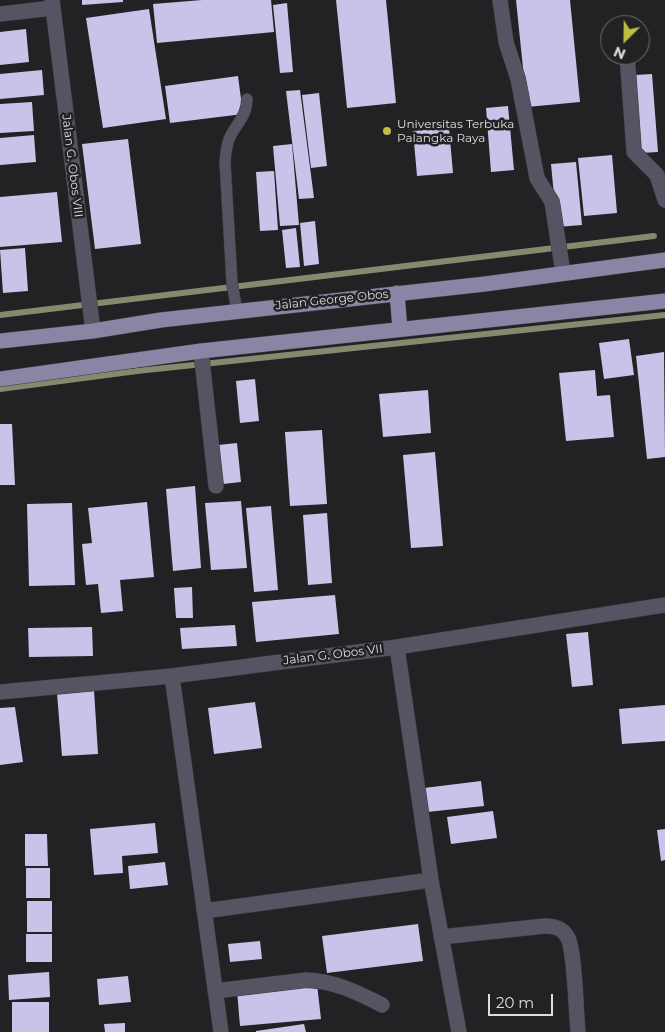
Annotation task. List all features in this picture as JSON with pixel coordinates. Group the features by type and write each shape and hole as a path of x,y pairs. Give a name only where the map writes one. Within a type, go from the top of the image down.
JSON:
{"main road":[{"name":"Jalan George Obos","path":"0,341 665,260"},
{"path":"397,293 400,329"},
{"path":"0,379 201,350 665,301"}],"street":[{"path":"500,0 506,42 518,79 537,178 552,202 563,273"},
{"path":"0,14 52,4"},
{"name":"Jalan G. Obos VIII","path":"52,4 93,331"},
{"path":"628,65 634,152 657,175 665,200"},
{"path":"201,350 216,486"},
{"name":"Jalan G. Obos VII","path":"0,692 172,676 397,647 665,605"},
{"path":"397,647 431,880 459,1032"},
{"path":"172,676 221,1032"},
{"path":"204,912 431,880"},
{"path":"441,937 545,926 555,926 563,931 570,947 578,1032"},
{"path":"215,991 320,980 356,992 382,1004"}],"lane":[{"path":"237,311 232,283 225,162 226,147 230,136 244,117 247,99"}],"building":[{"path":"82,0 123,0 123,2 82,5"},
{"path":"202,0 271,0 274,32 157,43 153,4"},
{"path":"336,0 386,0 396,103 347,108"},
{"path":"516,0 570,0 580,102 527,107"},
{"path":"287,3 293,72 280,73 273,5"},
{"path":"149,9 166,119 103,128 86,18"},
{"path":"26,29 29,62 0,65 0,32"},
{"path":"42,70 44,95 0,99 0,74"},
{"path":"652,74 658,152 641,153 635,75"},
{"path":"238,76 243,114 170,123 165,86"},
{"path":"300,90 314,198 299,199 286,91"},
{"path":"319,93 327,166 311,168 302,95"},
{"path":"32,102 34,131 0,133 0,104"},
{"path":"508,106 514,170 491,172 486,108"},
{"path":"449,128 453,173 417,176 413,131"},
{"path":"34,135 36,162 0,165 0,138"},
{"path":"128,139 141,244 95,249 82,144"},
{"path":"292,144 299,225 280,226 273,146"},
{"path":"612,155 617,213 584,216 578,158"},
{"path":"576,162 582,225 557,227 551,164"},
{"path":"274,171 278,230 260,231 256,172"},
{"path":"57,192 62,242 0,247 0,197"},
{"path":"315,221 319,264 304,266 300,223"},
{"path":"296,228 300,267 286,268 282,230"},
{"path":"25,248 28,291 3,293 0,250"},
{"path":"629,339 634,375 604,379 599,343"},
{"path":"664,352 665,457 647,459 636,356"},
{"path":"595,370 597,396 610,395 614,437 566,441 559,373"},
{"path":"255,379 259,421 240,423 236,381"},
{"path":"428,390 431,433 383,437 379,394"},
{"path":"0,424 12,424 15,485 0,485"},
{"path":"322,430 327,504 290,506 285,432"},
{"path":"237,443 241,482 223,484 218,445"},
{"path":"435,452 443,546 411,548 403,455"},
{"path":"195,486 201,568 173,571 166,489"},
{"path":"241,501 247,568 211,570 205,503"},
{"path":"147,502 154,577 120,580 123,611 101,613 98,584 86,585 82,544 92,543 88,508"},
{"path":"72,503 75,585 29,586 27,504"},
{"path":"271,506 278,590 254,592 246,508"},
{"path":"327,513 332,583 308,585 303,515"},
{"path":"192,587 193,618 176,618 174,588"},
{"path":"335,595 339,634 256,642 252,602"},
{"path":"235,625 237,646 182,649 180,628"},
{"path":"92,627 93,656 29,657 28,628"},
{"path":"588,632 593,685 572,687 566,634"},
{"path":"94,690 98,754 62,756 57,693"},
{"path":"255,702 262,748 214,754 208,708"},
{"path":"665,705 665,741 622,744 619,709"},
{"path":"15,707 23,762 0,765 0,708"},
{"path":"481,781 484,806 427,812 424,788"},
{"path":"493,811 497,838 451,844 447,817"},
{"path":"155,823 158,853 122,856 123,873 94,875 90,829"},
{"path":"665,829 665,860 661,861 657,830"},
{"path":"25,834 47,834 48,866 25,866"},
{"path":"165,862 168,885 130,889 128,866"},
{"path":"26,868 50,868 50,898 26,898"},
{"path":"27,901 52,901 52,932 27,932"},
{"path":"418,924 423,961 327,973 322,936"},
{"path":"26,934 52,934 52,962 26,962"},
{"path":"260,941 262,959 230,962 228,944"},
{"path":"49,972 50,997 9,1000 8,975"},
{"path":"128,976 131,1002 99,1005 97,979"},
{"path":"317,984 321,1019 240,1026 237,991"},
{"path":"12,1002 49,1002 49,1032 12,1032"},
{"path":"125,1023 125,1032 105,1032 104,1024"},
{"path":"304,1024 306,1032 256,1032 256,1031"}],"waterway":[{"path":"0,315 654,236"},
{"path":"0,389 137,371 665,315"}],"place":[{"name":"Universitas Terbuka Palangka Raya","path":"387,131"}]}
